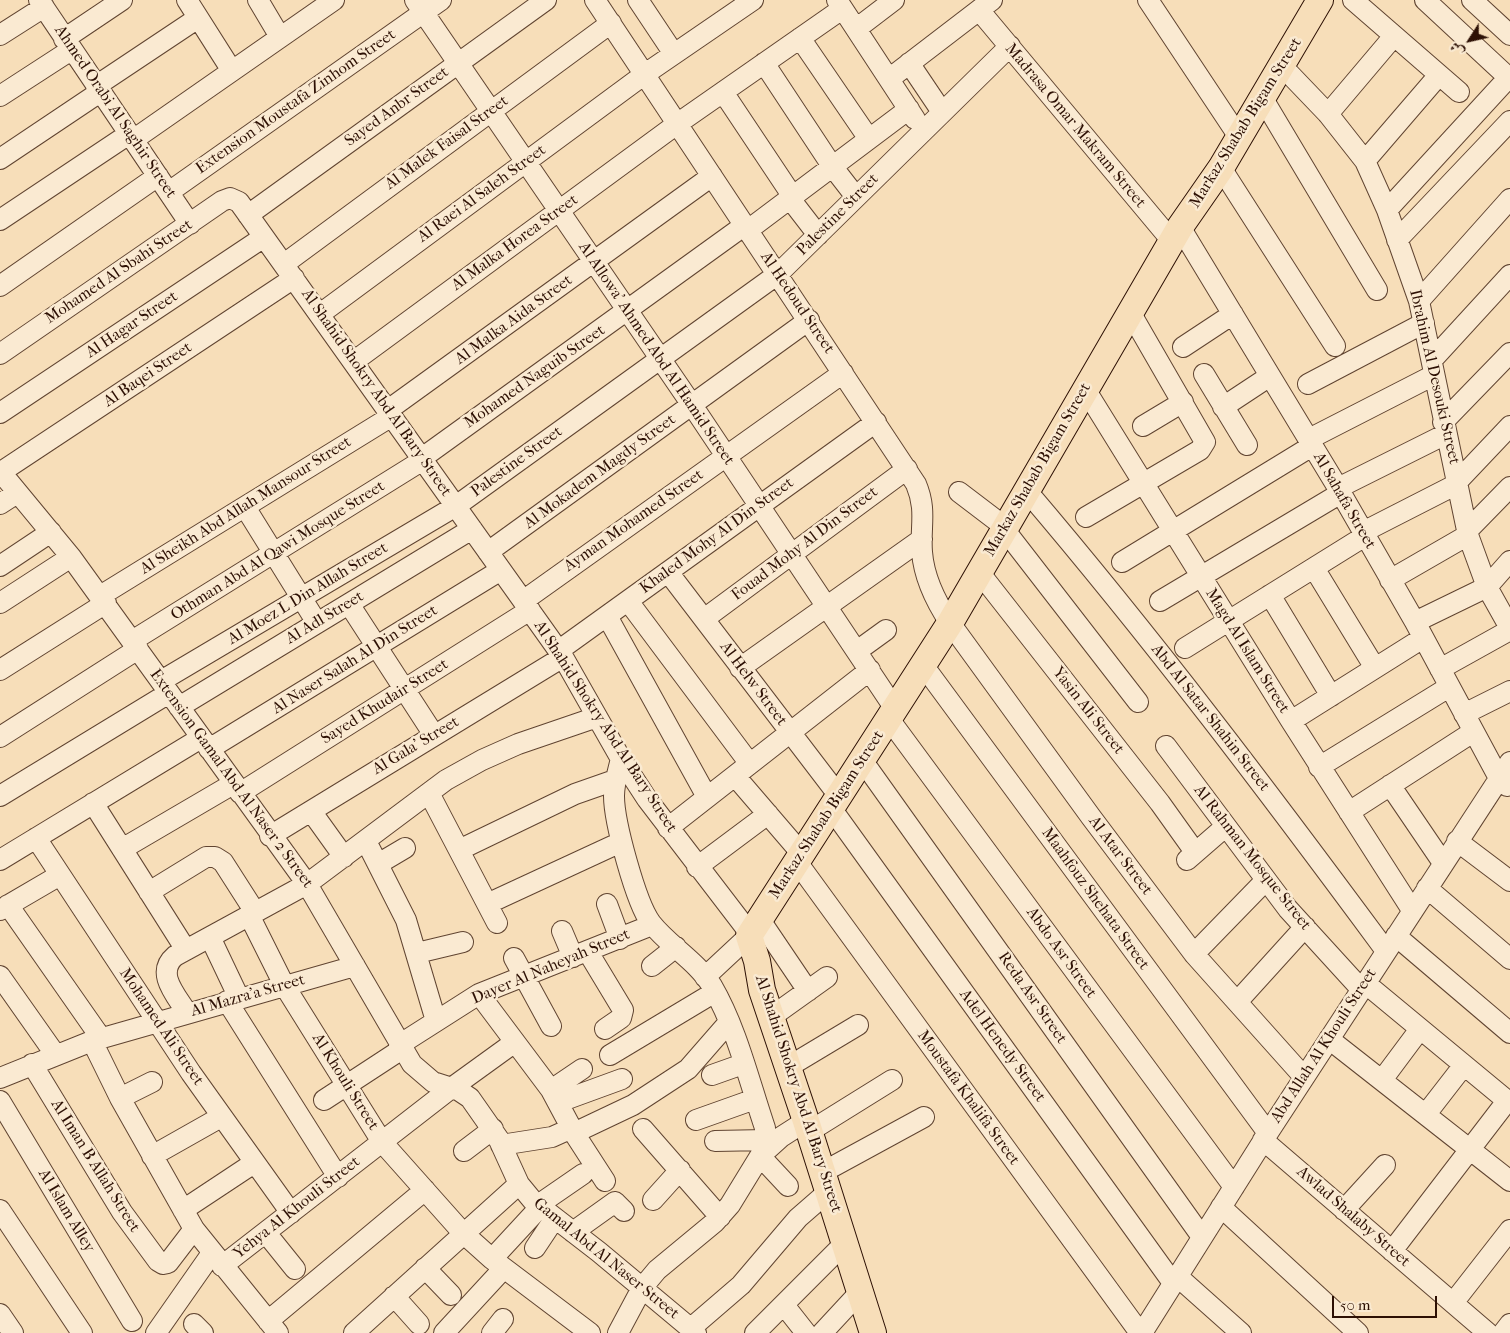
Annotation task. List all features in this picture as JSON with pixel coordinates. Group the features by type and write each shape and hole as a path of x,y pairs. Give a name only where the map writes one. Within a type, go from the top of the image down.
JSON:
{"main road":[{"name":"Markaz Shabab Bigam Street","path":"754,928 950,623 1176,234 1221,168 1263,99 1282,66 1310,5"},
{"name":"Al Shahid Shokry Abd Al Bary Street","path":"754,928 771,1017 826,1181 873,1333"}],"street":[{"path":"0,96 68,45 122,0"},
{"path":"187,0 232,71"},
{"path":"258,0 280,37"},
{"path":"0,220 232,71 334,0"},
{"name":"Extension Moustafa Zinhom Street","path":"0,286 163,184 419,6 441,0"},
{"name":"Sayed Anbr Street","path":"244,208 458,64 546,0"},
{"name":"Al Hedoud Street","path":"596,0 906,469 921,497 924,511 922,539 924,569 929,583 950,623"},
{"name":"Al Raei Al Saleh Street","path":"320,314 645,74 753,0"},
{"path":"856,29 893,0"},
{"path":"1148,0 1239,137"},
{"path":"1353,0 1459,92"},
{"path":"1387,210 1509,77 1425,0"},
{"path":"1472,0 1510,34 1487,57"},
{"path":"643,2 674,54"},
{"path":"0,34 42,3"},
{"name":"Ahmed Orabi Al Saghir Street","path":"42,3 68,45 190,224"},
{"path":"839,4 923,131"},
{"name":"Al Malka Horea Street","path":"353,362 677,124 800,38 839,4"},
{"path":"889,79 986,5"},
{"name":"Madrasa Omar Makram Street","path":"986,5 1010,46 1176,234"},
{"name":"Al Allowa' Ahmed Abd Al Hamid Street","path":"419,6 692,405 870,670 892,714"},
{"path":"0,159 198,18"},
{"name":"Al Malek Faisal Street","path":"289,271 490,112 611,23"},
{"path":"1328,114 1394,36"},
{"path":"800,38 869,139"},
{"name":"Palestine Street","path":"456,506 778,274 1010,46"},
{"path":"764,63 832,166 856,197"},
{"path":"909,64 942,112"},
{"name":"Ibrahim Al Desouki Street","path":"1282,66 1328,114 1365,162 1387,210 1420,301 1467,533 1486,587 1510,629"},
{"path":"1365,162 1439,75"},
{"path":"723,92 792,197 791,200 818,235"},
{"path":"1263,99 1377,290"},
{"path":"746,227 792,197 908,109"},
{"path":"1397,240 1510,121"},
{"path":"1221,168 1335,346"},
{"name":"Al Malka Aida Street","path":"390,413 712,176"},
{"name":"Mohamed Al Sbahi Street","path":"0,354 226,198 230,198 244,208"},
{"path":"1420,301 1510,199"},
{"name":"Al Shahid Shokry Abd Al Bary Street","path":"244,208 560,654 621,759 668,828 739,918 754,928"},
{"name":"Mohamed Naguib Street","path":"422,459 746,227"},
{"name":"Al Sahafa Street","path":"1176,234 1233,314 1340,491 1505,784"},
{"name":"Al Hagar Street","path":"0,413 264,237"},
{"name":"Al Baqei Street","path":"1,472 289,271"},
{"path":"1122,562 1310,442 1433,368 1510,275"},
{"path":"1086,517 1200,450 1204,445 1205,438 1130,312"},
{"path":"1183,347 1233,314"},
{"name":"Al Mokadem Magdy Street","path":"488,552 809,320"},
{"path":"1308,384 1424,323"},
{"path":"1160,601 1445,428 1510,353"},
{"name":"Ayman Mohamed Street","path":"526,606 726,456 843,373"},
{"path":"1204,374 1247,445"},
{"path":"1223,407 1270,376"},
{"name":"Magd Al Islam Street","path":"1085,390 1290,721 1412,910"},
{"path":"1142,426 1183,402"},
{"name":"Al Sheikh Abd Allah Mansour Street","path":"0,670 103,600 390,413"},
{"name":"Khaled Mohy Al Din Street","path":"560,654 607,616 876,422"},
{"path":"1185,648 1314,568 1364,534 1457,483 1510,426"},
{"name":"Othman Abd Al Qawi Mosque Street","path":"0,737 135,645 422,459"},
{"name":"Fouad Mohy Al Din Street","path":"704,620 906,469"},
{"name":"Extension Gamal Abd Al Naser 2 Street","path":"1,472 71,557 103,600 270,836 307,884 401,1047 418,1071 433,1082 450,1089"},
{"path":"1390,580 1467,533 1510,488"},
{"name":"Abd Al Satar Shahin Street","path":"1026,490 1119,599 1243,759 1391,944 1510,1034"},
{"path":"0,504 17,492"},
{"path":"959,492 1004,528 1138,702"},
{"name":"Al Moez L Din Allah Street","path":"170,694 302,598 456,506"},
{"path":"245,507 317,623"},
{"name":"Al Adl Street","path":"170,694 317,623 472,529"},
{"path":"0,566 51,532"},
{"path":"740,668 826,605 922,539"},
{"path":"0,603 71,557"},
{"path":"1290,721 1375,668 1419,630 1486,587 1510,561"},
{"path":"1314,568 1375,668"},
{"name":"Al Naser Salah Al Din Street","path":"0,860 93,803 205,744 377,646 501,570"},
{"name":"Al Helw Street","path":"668,572 790,733 835,802"},
{"name":"Yasin Ali Street","path":"979,572 1154,796 1190,857 1225,827"},
{"path":"1270,595 1331,696"},
{"name":"Moustafa Khalifa Street","path":"628,601 742,770 768,814 1141,1333"},
{"path":"349,604 434,736"},
{"name":"Sayed Khudair Street","path":"122,849 237,789 404,690 526,606"},
{"path":"607,616 707,797"},
{"name":"Al Atar Street","path":"950,623 1091,817 1194,954 1304,1077"},
{"path":"1440,669 1510,629"},
{"path":"857,651 886,630"},
{"name":"Al Gala' Street","path":"270,836 434,736 560,654"},
{"name":"Maahfouz Shehata Street","path":"923,665 1265,1136"},
{"path":"668,828 870,670"},
{"path":"1320,767 1449,687"},
{"path":"1348,812 1390,785 1510,691"},
{"path":"0,796 170,694"},
{"name":"Abdo Asr Street","path":"892,714 1234,1186"},
{"path":"187,1013 166,977 165,971 169,961 307,884 446,780 482,760 518,744 597,717"},
{"name":"Al Rahman Mosque Street","path":"1166,746 1225,827 1305,927 1363,986 1420,1029 1508,1102"},
{"path":"618,1333 642,1288 666,1261 720,1217 763,1148 765,1128 729,1022 710,984 652,925 641,902 622,842 615,811 615,780 621,759"},
{"name":"Reda Asr Street","path":"862,760 1202,1237"},
{"name":"Abd Allah Al Khouli Street","path":"1141,1333 1265,1136 1457,841 1505,784 1510,762"},
{"path":"459,850 575,794 615,780"},
{"path":"1390,785 1443,863"},
{"path":"429,793 497,924"},
{"name":"Adel Henedy Street","path":"835,802 1175,1280 1241,1333"},
{"path":"93,803 186,950"},
{"path":"311,811 344,857"},
{"path":"697,867 768,814"},
{"name":"Mohamed Ali Street","path":"36,838 221,1117 291,1213"},
{"path":"366,841 406,920 436,1021"},
{"path":"1457,841 1508,875"},
{"path":"487,904 622,842"},
{"path":"378,864 405,848"},
{"name":"Al Khouli Street","path":"149,892 206,858 215,857 222,862 252,914 284,985 382,1142 464,1233 498,1263 590,1333"},
{"path":"60,875 4,907 96,1040 120,1098 194,1229 217,1260 273,1327 425,1190"},
{"path":"1194,954 1266,880"},
{"path":"1427,888 1510,959"},
{"path":"606,904 620,939"},
{"name":"Dayer Al Naheyah Street","path":"324,1100 436,1021 479,994 652,925"},
{"path":"1237,1002 1305,927"},
{"path":"610,1055 710,984 754,928 808,991"},
{"path":"562,931 623,1010 621,1018 605,1028"},
{"path":"210,937 233,999 338,1177"},
{"path":"417,953 462,942"},
{"path":"652,966 676,948"},
{"path":"514,958 551,1026"},
{"name":"Al Mazra'a Street","path":"0,1078 55,1054 96,1040 233,999 355,966"},
{"path":"0,976 55,1054"},
{"path":"771,1017 828,977"},
{"path":"479,994 555,1096 573,1130 605,1181"},
{"path":"464,1151 497,1137 552,1136 573,1130 633,1105 688,1069 729,1022"},
{"path":"788,1067 858,1025"},
{"path":"1382,1080 1420,1029"},
{"path":"1329,1039 1510,1181"},
{"name":"Yehya Al Khouli Street","path":"156,1333 217,1260 266,1233 450,1089 515,1042"},
{"name":"Al Iman B Allah Street","path":"32,1064 122,1212 158,1262 168,1263 194,1229"},
{"path":"712,1075 743,1064"},
{"path":"1426,1114 1464,1065"},
{"path":"555,1096 582,1069"},
{"path":"555,1096 622,1079"},
{"path":"715,1141 763,1148 781,1137 808,1126 892,1080"},
{"path":"120,1098 152,1082"},
{"name":"Gamal Abd Al Naser Street","path":"450,1089 470,1098 497,1137 519,1184 545,1210 642,1288 688,1330"},
{"path":"696,1120 755,1099"},
{"name":"Al Islam Alley","path":"0,1101 132,1321"},
{"path":"1392,1251 1508,1102"},
{"path":"152,1156 221,1117"},
{"path":"688,1330 741,1286 826,1181 924,1117"},
{"path":"643,1129 680,1164 720,1217"},
{"name":"Awlad Shalaby Street","path":"1265,1136 1344,1210 1488,1333"},
{"path":"763,1148 788,1186"},
{"path":"184,1210 254,1163"},
{"path":"652,1200 680,1164"},
{"path":"1344,1210 1386,1165"},
{"path":"444,1333 498,1263 545,1210 583,1174"},
{"path":"362,1330 394,1296 519,1184"},
{"path":"573,1232 615,1202 624,1211"},
{"path":"1221,1207 1358,1333"},
{"path":"0,1210 82,1333"},
{"path":"535,1248 545,1210"},
{"path":"1453,1303 1510,1230"},
{"path":"266,1233 295,1269"},
{"path":"755,1333 845,1243"},
{"path":"425,1268 451,1295"},
{"path":"822,1333 860,1292"},
{"path":"394,1296 419,1324"},
{"path":"784,1305 806,1333"},
{"path":"0,1314 13,1333"},
{"path":"1503,1333 1510,1324"}]}
